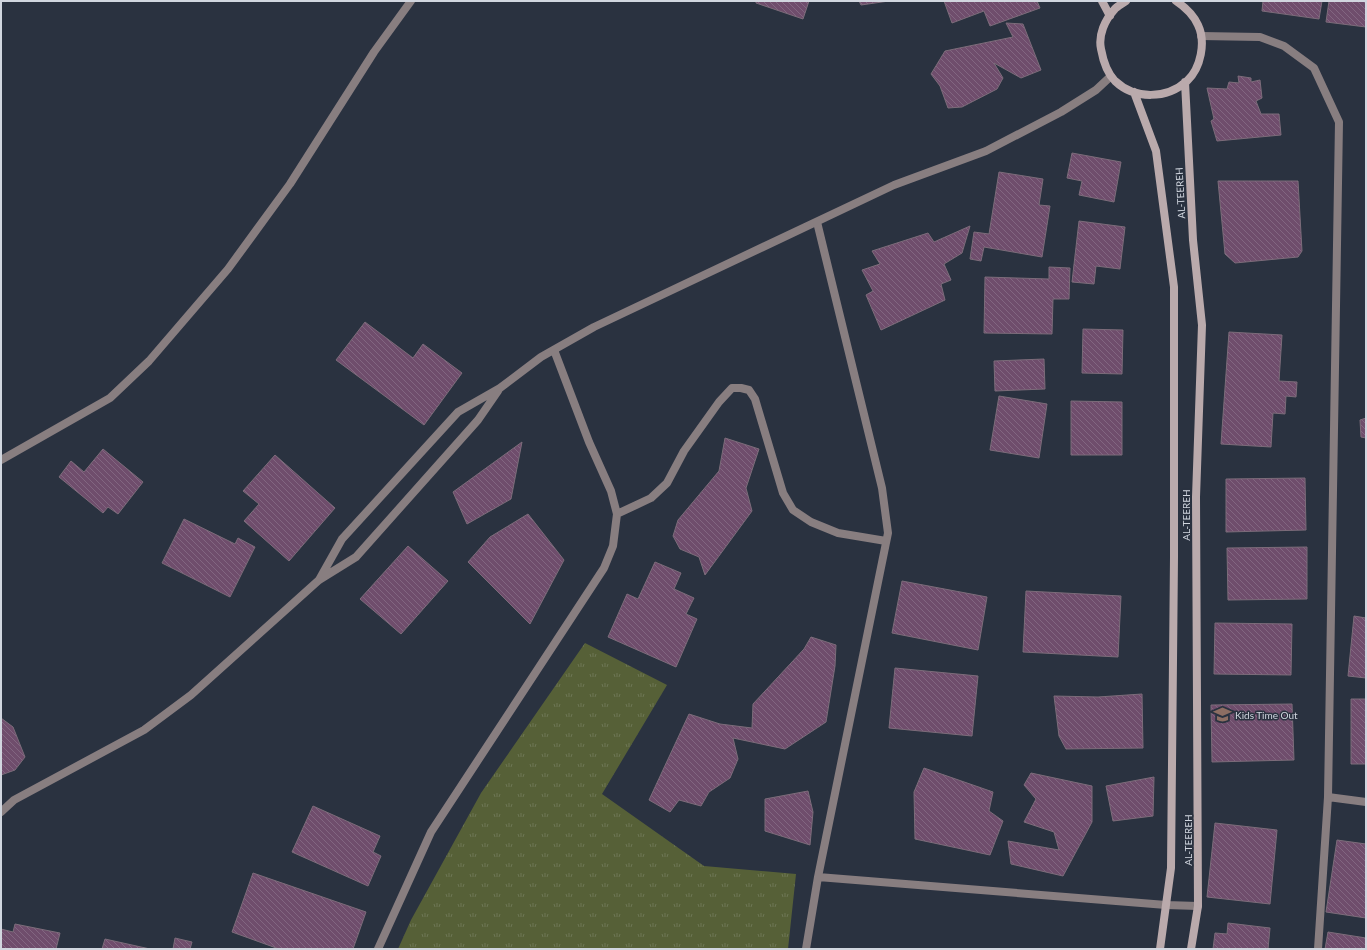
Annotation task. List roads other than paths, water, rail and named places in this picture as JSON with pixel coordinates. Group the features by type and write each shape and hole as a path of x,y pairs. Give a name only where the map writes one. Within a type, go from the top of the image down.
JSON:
{"main road":[{"path":"1102,1 1110,16"},
{"path":"1126,1 1115,8 1104,25 1100,44 1104,64 1115,81 1131,92 1150,96 1170,92 1185,82 1198,65 1202,46 1198,26 1187,9 1176,1"},
{"name":"AL-TEEREH","path":"1185,82 1193,240 1202,325 1196,497 1198,906 1190,949"},
{"name":"AL-TEEREH","path":"1134,92 1156,151 1174,287 1174,557 1171,868 1160,949"}],"street":[{"path":"1,460 110,398 149,361 228,269 286,190 374,52 411,1"},
{"path":"1200,36 1260,38 1284,46 1314,68 1339,122 1328,797 1318,949"},
{"path":"319,580 342,538 458,412 500,388 541,357 594,328 894,185 986,151 1062,112 1096,90 1112,76"},
{"path":"806,949 818,877 888,533 882,488 817,222"},
{"path":"378,949 431,832 604,568 613,546 618,514 611,491 589,442 554,350"},
{"path":"1,812 14,800 144,730 191,695 319,580 356,557 478,420 500,388"},
{"path":"618,514 651,498 667,483 684,451 719,402 732,388 741,388 749,390 755,399 782,493 793,510 811,522 838,533 886,541"},
{"path":"1328,797 1366,802"},
{"path":"818,877 1166,905 1198,906"}],"place":[{"name":"Kids Time Out","path":"1222,715"}]}
